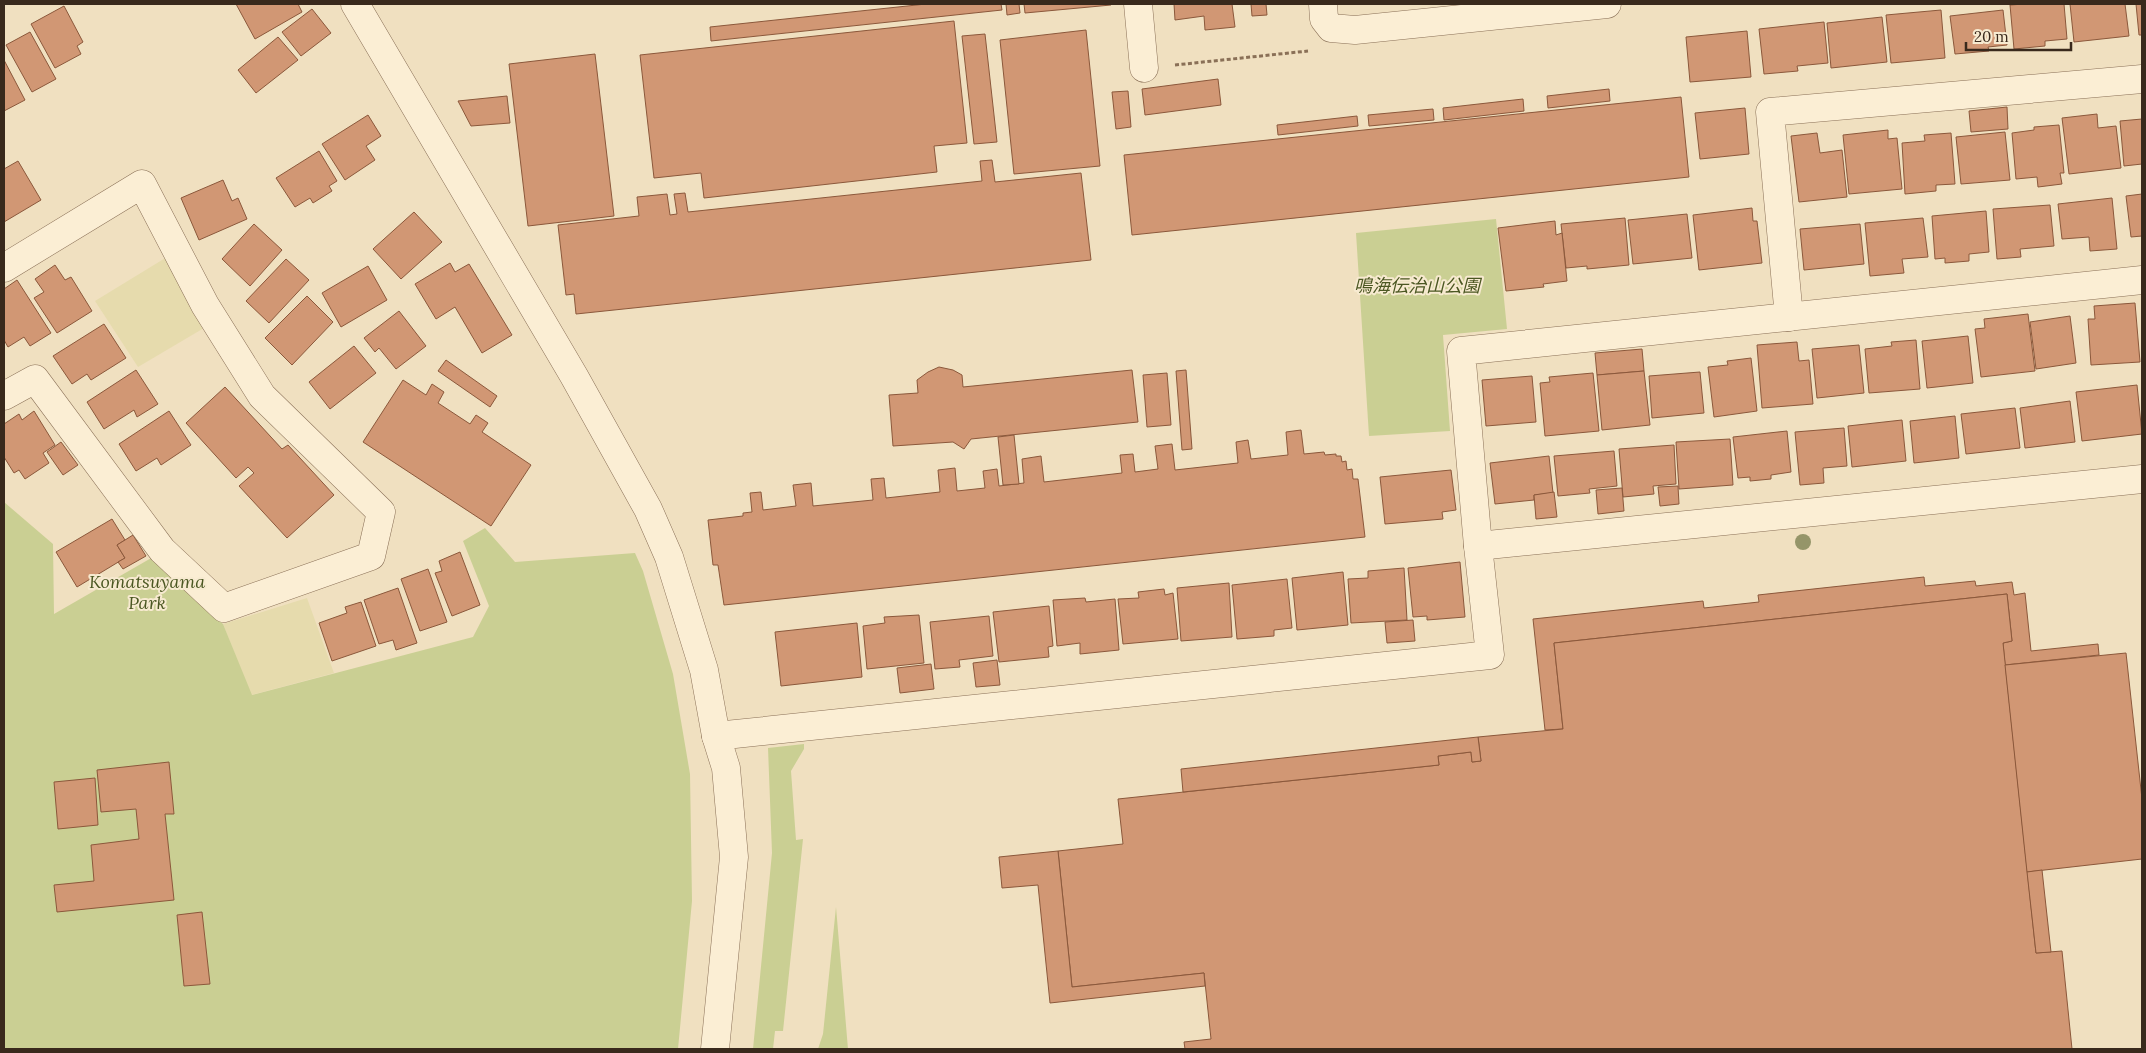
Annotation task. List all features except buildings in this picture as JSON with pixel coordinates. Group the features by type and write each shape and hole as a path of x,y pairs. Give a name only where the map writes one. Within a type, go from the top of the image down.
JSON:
{"street":[{"path":"355,4 569,368 648,509 669,557 704,670 716,736 726,768 734,857 715,1049"},
{"path":"1138,4 1144,68"},
{"path":"1323,4 1324,19 1331,28 1355,30 1607,4"},
{"path":"1789,317 1770,112 2142,79"},
{"path":"4,268 142,184 205,305 262,396 381,512 371,556 224,608 162,550 35,379 4,396"},
{"path":"716,736 1490,655 1478,546 1461,350 2142,280"},
{"path":"1478,546 2142,479"}],"path":[{"path":"1144,68 1311,51"}],"shaded area":[{"path":"167,257 204,328 138,367 95,301"},
{"path":"307,598 334,673 251,695 223,624"}],"green space":[{"name":"鳴海伝治山公園","path":"1496,219 1507,329 1443,335 1450,431 1369,436 1356,233"},
{"name":"Komatsuyama Park","path":"4,502 53,544 54,614 153,557 223,624 252,695 473,637 489,606 463,541 485,528 515,562 635,553 643,571 673,674 690,774 692,901 678,1049 4,1049"},
{"path":"804,744 804,749 791,771 796,840 803,839 783,1031 775,1031 773,1049 753,1049 772,853 768,748"},
{"path":"836,907 848,1049 818,1049 823,1034"}]}
